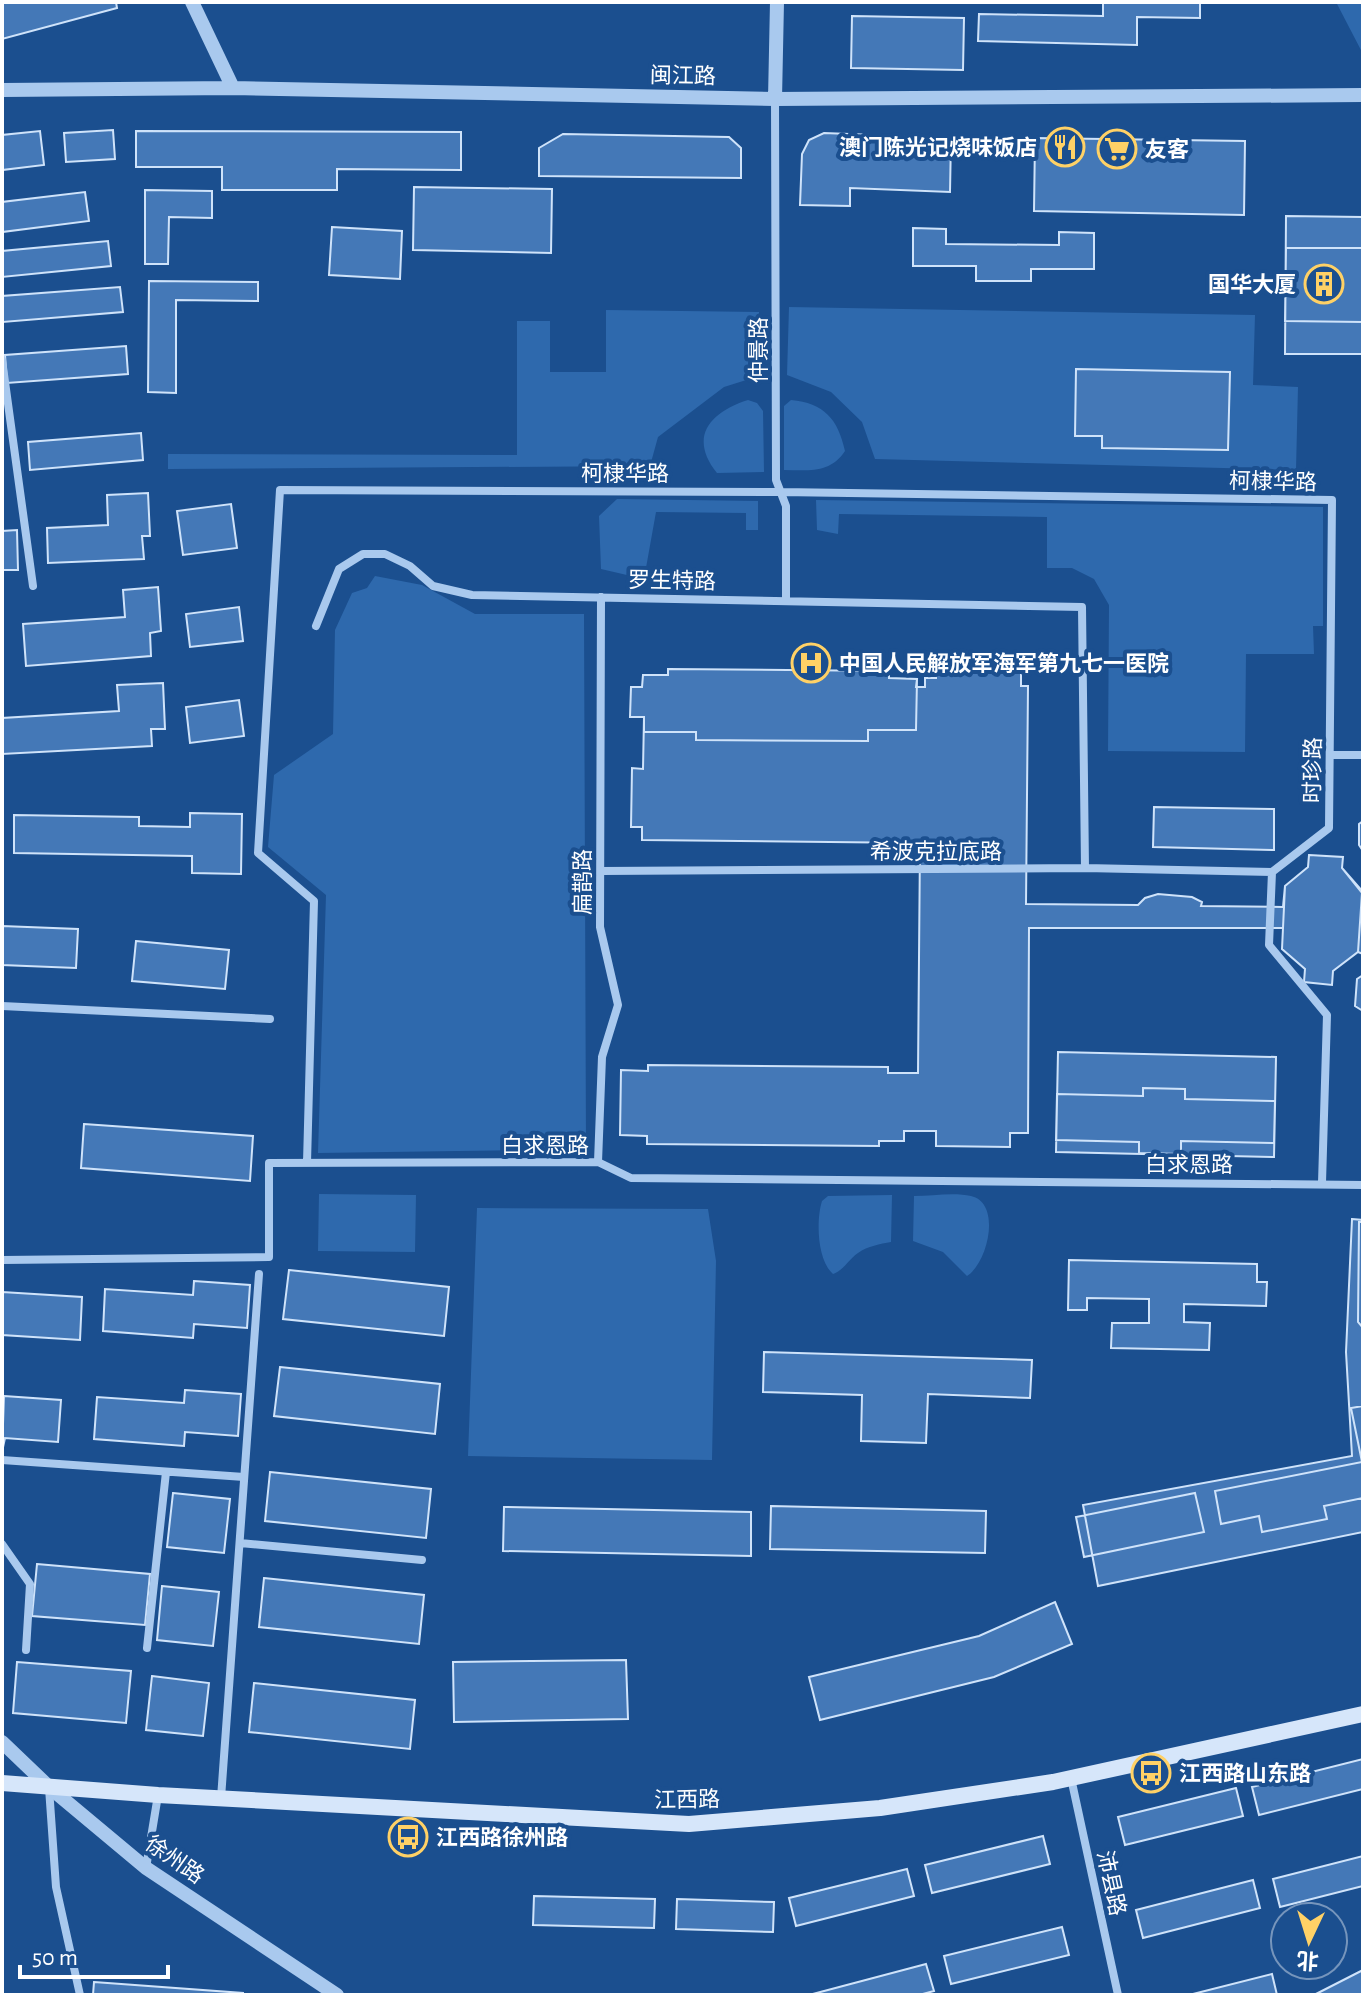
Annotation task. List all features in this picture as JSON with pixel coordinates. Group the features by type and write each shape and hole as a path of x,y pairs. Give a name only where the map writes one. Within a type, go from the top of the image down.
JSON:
{"main road":[{"name":"江西路","path":"2,1783 221,1799 689,1824 880,1808 1071,1778 1363,1714"}],"street":[{"path":"192,2 233,88"},
{"path":"775,99 777,2"},
{"name":"闽江路","path":"2,90 233,88 775,99 1363,95"},
{"name":"仲景路","path":"775,99 776,480 786,506 786,599"},
{"path":"2,360 33,586"},
{"name":"柯棣华路","path":"307,1163 314,901 258,853 280,490 781,492 1332,500"},
{"name":"时珍路","path":"1272,872 1329,828 1332,500"},
{"name":"罗生特路","path":"316,626 339,569 363,554 385,554 410,566 433,586 472,595 1082,607 1085,868"},
{"name":"扁鹊路","path":"598,1162 602,1057 618,1005 600,927 601,597"},
{"path":"1330,755 1363,755"},
{"name":"希波克拉底路","path":"601,871 1085,868 1272,872"},
{"path":"1272,872 1269,945 1327,1015 1322,1183"},
{"path":"2,1006 270,1019"},
{"name":"白求恩路","path":"2,1260 269,1257 269,1163 598,1162 631,1178 1363,1185"},
{"path":"221,1799 259,1274"},
{"path":"3,1461 244,1477"},
{"path":"147,1648 166,1472"},
{"path":"240,1543 422,1560"},
{"path":"2,1544 30,1584 26,1650"},
{"name":"徐州路","path":"2,1742 49,1787 146,1868 337,1995"},
{"name":"沛县路","path":"1071,1778 1118,1995"},
{"path":"49,1787 56,1887 80,1995"},
{"path":"146,1868 158,1795"}],"shaded area":[{"path":"1336,2 1363,2 1363,54"},
{"path":"789,307 1255,315 1253,385 1298,387 1296,470 875,459 862,422 831,392 787,375"},
{"path":"606,310 759,312 759,376 724,387 658,437 650,466 168,469 168,454 517,455 517,321 550,321 550,372 606,372"},
{"path":"748,400 757,403 763,411 764,472 717,473 704,448 707,428 723,411"},
{"path":"791,400 821,409 834,422 845,451 833,464 810,470 784,470 784,406"},
{"path":"617,499 758,501 758,530 746,530 746,513 656,512 644,579 601,569 599,516"},
{"path":"816,500 1323,507 1323,626 1313,626 1314,654 1246,654 1245,752 1108,751 1109,605 1094,579 1072,568 1047,568 1047,517 839,514 838,534 817,530"},
{"path":"375,576 422,585 475,614 584,614 586,1149 318,1153 326,895 268,847 274,775 333,734 335,630 352,593 367,588"},
{"path":"319,1194 416,1195 415,1252 318,1251"},
{"path":"950,1194 971,1196 981,1201 989,1221 986,1247 967,1276 943,1252 913,1241 914,1196"},
{"path":"892,1195 891,1242 862,1251 833,1274 824,1259 819,1239 822,1201 828,1196"},
{"path":"477,1208 708,1209 716,1261 712,1460 468,1456"}],"building":[{"path":"2,2 116,2 117,8 2,39"},
{"path":"1103,2 1200,2 1200,18 1137,17 1137,45 978,41 979,14 1103,16"},
{"path":"852,16 964,18 963,70 851,68"},
{"path":"113,130 115,159 66,162 64,133"},
{"path":"40,131 44,165 2,170 2,135"},
{"path":"136,131 461,132 461,170 337,169 337,190 222,190 222,167 136,167"},
{"path":"824,133 951,138 950,192 850,188 850,206 800,205 802,154 809,140"},
{"path":"563,134 729,137 741,148 741,178 539,176 539,148"},
{"path":"1035,138 1245,141 1244,215 1034,211"},
{"path":"414,187 552,189 551,253 413,250"},
{"path":"145,190 212,191 212,218 169,217 168,264 145,264"},
{"path":"85,192 89,221 2,232 2,202"},
{"name":"国华大厦","path":"1286,216 1363,217 1363,354 1285,354"},
{"path":"332,227 402,231 400,279 329,275"},
{"path":"913,228 946,229 946,244 1059,245 1059,232 1094,233 1094,269 1031,269 1031,281 976,281 976,266 913,266"},
{"path":"108,241 111,266 2,277 2,251"},
{"path":"1286,248 1363,248 1363,322 1285,321"},
{"path":"149,281 258,282 258,301 176,300 176,393 148,392"},
{"path":"120,287 123,312 3,322 2,296"},
{"path":"126,346 128,374 7,383 5,355"},
{"path":"1076,369 1230,372 1228,450 1102,448 1102,436 1075,436"},
{"path":"141,433 143,460 30,470 28,442"},
{"path":"148,493 150,536 142,536 144,559 48,563 47,528 108,525 107,495"},
{"path":"231,504 237,548 183,555 177,511"},
{"path":"17,530 18,570 2,570 2,531"},
{"path":"158,587 161,631 150,633 151,656 26,666 23,624 125,617 123,590"},
{"path":"239,607 243,641 190,647 186,614"},
{"path":"668,669 889,671 889,678 917,679 916,687 925,687 925,678 936,678 936,672 1021,672 1021,686 1028,686 1026,904 1138,905 1145,898 1158,894 1192,897 1202,902 1201,906 1283,907 1285,886 1308,867 1309,855 1343,857 1342,868 1363,892 1363,954 1358,952 1333,971 1332,985 1304,982 1305,969 1282,949 1283,928 1029,928 1028,1133 1010,1133 1010,1147 936,1146 936,1131 904,1131 904,1141 879,1141 879,1146 647,1144 647,1136 620,1135 621,1070 648,1071 648,1065 888,1067 888,1073 918,1073 920,843 642,840 642,827 631,827 632,768 643,769 644,717 630,717 631,687 642,687 643,675 668,675"},
{"path":"668,669 889,671 889,678 917,679 916,730 868,730 868,741 696,740 696,732 644,732 644,717 630,717 631,687 642,687 643,675 668,675"},
{"path":"163,683 165,729 151,729 152,746 2,754 2,718 119,711 117,685"},
{"path":"239,700 244,736 190,743 186,707"},
{"path":"1154,807 1274,809 1274,850 1153,847"},
{"path":"190,813 242,814 241,874 192,873 192,856 14,853 14,815 139,817 139,826 190,827"},
{"path":"1363,821 1363,851 1359,845 1359,824"},
{"path":"1309,855 1343,857 1342,868 1362,893 1358,952 1333,971 1332,985 1304,982 1305,969 1282,949 1285,886 1308,867"},
{"path":"2,926 78,929 76,968 2,965"},
{"path":"136,941 229,950 225,989 132,981"},
{"path":"1363,975 1363,1011 1355,1006 1357,979"},
{"path":"1058,1052 1276,1057 1274,1157 1056,1152"},
{"path":"1143,1088 1185,1089 1185,1099 1275,1101 1274,1143 1181,1141 1181,1154 1139,1153 1139,1142 1056,1140 1057,1094 1143,1096"},
{"path":"84,1124 253,1136 250,1181 81,1168"},
{"path":"1352,1219 1363,1220 1363,1532 1098,1586 1083,1505 1352,1456 1346,1352"},
{"path":"1359,1222 1363,1222 1363,1328 1358,1322"},
{"path":"1069,1260 1257,1264 1257,1282 1267,1282 1266,1306 1184,1304 1184,1322 1210,1323 1209,1350 1111,1348 1112,1323 1149,1323 1149,1299 1087,1298 1087,1310 1068,1310"},
{"path":"289,1270 449,1287 444,1336 283,1319"},
{"path":"194,1281 250,1285 247,1328 194,1324 193,1338 103,1331 105,1289 193,1295"},
{"path":"2,1292 82,1297 80,1340 2,1335"},
{"path":"764,1352 1032,1360 1030,1398 928,1394 926,1443 861,1441 862,1395 763,1392"},
{"path":"280,1367 440,1384 435,1434 274,1416"},
{"path":"185,1390 241,1394 238,1436 185,1432 184,1446 94,1439 97,1397 184,1403"},
{"path":"4,1396 61,1400 58,1442 5,1438 2,1452"},
{"path":"1363,1406 1363,1498 1324,1506 1327,1519 1262,1532 1259,1516 1221,1524 1215,1491 1362,1462 1351,1408"},
{"path":"270,1472 431,1489 426,1538 265,1521"},
{"path":"173,1493 230,1499 224,1553 167,1547"},
{"path":"1195,1493 1204,1532 1084,1557 1076,1517"},
{"path":"771,1506 986,1511 985,1553 770,1549"},
{"path":"504,1507 751,1512 751,1556 503,1551"},
{"path":"37,1564 150,1574 145,1625 32,1616"},
{"path":"264,1578 424,1595 419,1644 259,1627"},
{"path":"162,1586 219,1592 213,1646 157,1640"},
{"path":"1055,1602 1072,1644 994,1677 820,1720 809,1677 979,1636"},
{"path":"626,1660 628,1719 454,1722 453,1662"},
{"path":"17,1662 131,1671 126,1723 13,1713"},
{"path":"152,1676 209,1683 203,1736 146,1730"},
{"path":"254,1683 415,1700 410,1749 249,1732"},
{"path":"1363,1759 1363,1789 1259,1815 1252,1787"},
{"path":"1236,1788 1243,1816 1125,1845 1118,1817"},
{"path":"1043,1836 1050,1864 932,1893 925,1865"},
{"path":"1363,1856 1363,1886 1304,1901 1278,1901 1273,1879"},
{"path":"907,1869 914,1896 796,1926 789,1898"},
{"path":"1253,1880 1260,1908 1143,1938 1136,1910"},
{"path":"534,1896 655,1899 654,1928 533,1925"},
{"path":"677,1899 774,1902 773,1932 676,1929"},
{"path":"1062,1927 1069,1955 951,1984 944,1956"},
{"path":"926,1964 934,1991 919,1995 809,1995"},
{"path":"1363,1970 1363,1995 1314,1995 1341,1981 1349,1981 1349,1977"},
{"path":"1269,1975 1277,1995 1189,1995"},
{"path":"94,1982 243,1993 243,1995 93,1995"}],"place":[{"name":"澳门陈光记烧味饭店","path":"1065,147"},
{"name":"友客","path":"1117,149"},
{"name":"国华大厦","path":"1324,284"},
{"name":"中国人民解放军海军第九七一医院","path":"811,663"},
{"name":"江西路山东路","path":"1151,1773"},
{"name":"江西路徐州路","path":"408,1837"}]}
